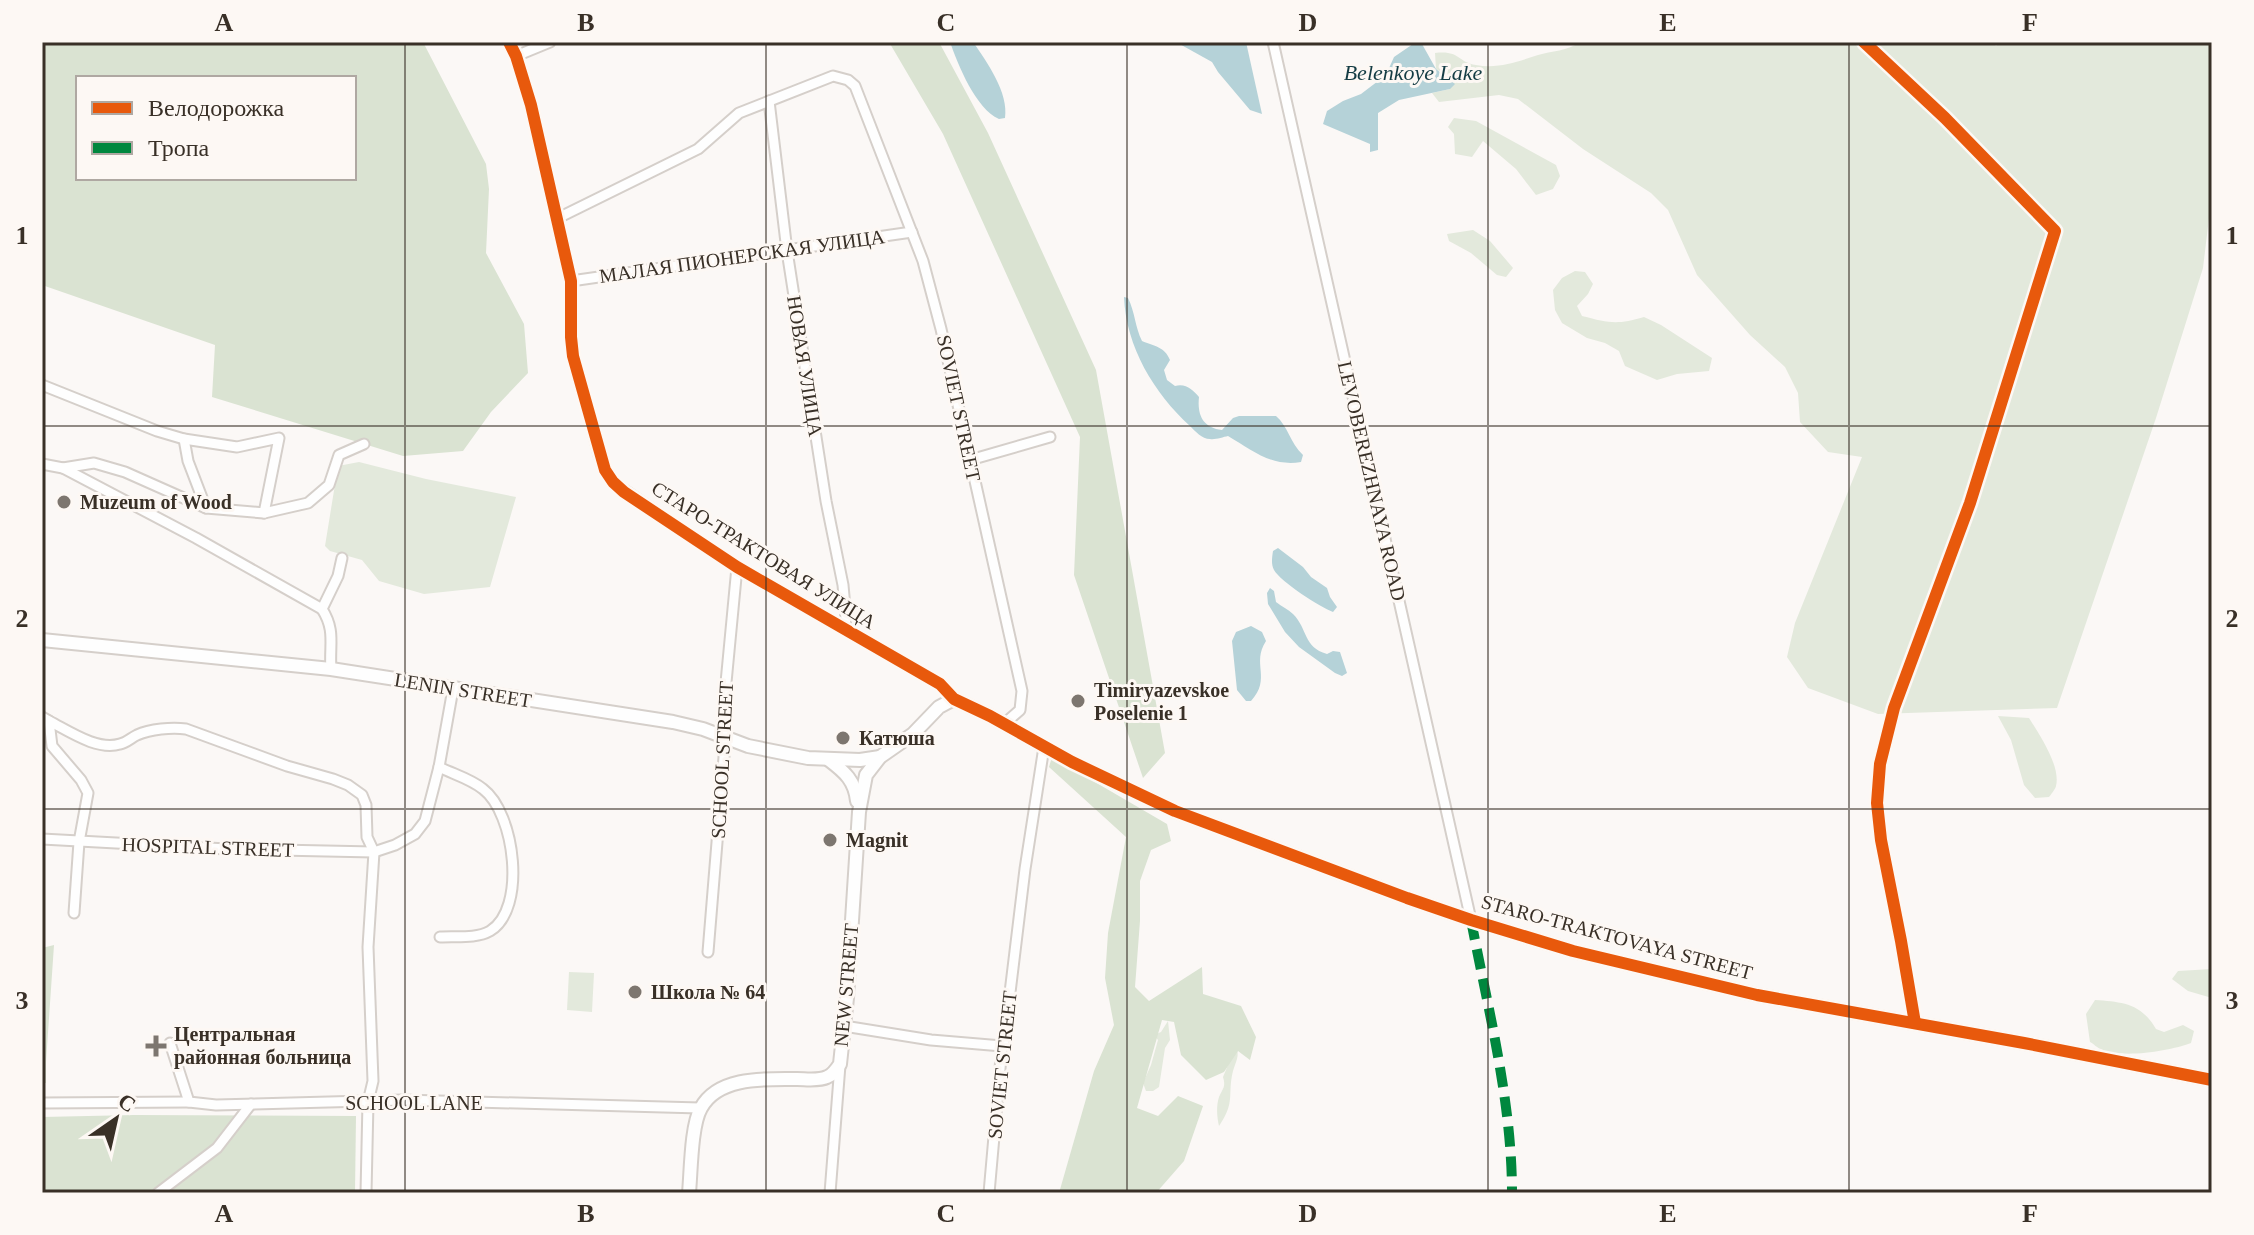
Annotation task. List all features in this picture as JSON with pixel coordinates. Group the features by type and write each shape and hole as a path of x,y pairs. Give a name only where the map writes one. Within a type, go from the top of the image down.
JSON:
{"street":[{"name":"СТАРО-ТРАКТОВАЯ УЛИЦА","path":"509,42 516,56 542,149 571,281 573,356 605,470 613,482 737,567 940,684 954,699"},
{"path":"516,56 550,42"},
{"name":"LEVOBEREZHNAYA ROAD","path":"1273,42 1471,920"},
{"path":"1864,42 1945,118 2055,231 1970,503 1894,708 1880,764 1877,803 1881,840 1915,1023"},
{"name":"SOVIET STREET","path":"769,101 833,76 848,80 859,93 923,261 1022,691 1020,710 1004,724"},
{"path":"556,219 684,157 739,113 769,101"},
{"name":"НОВАЯ УЛИЦА","path":"769,101 787,251 826,501 843,585 844,629"},
{"name":"МАЛАЯ ПИОНЕРСКАЯ УЛИЦА","path":"571,281 912,232"},
{"path":"42,385 184,439 237,447 279,438 264,513"},
{"path":"970,460 1050,437"},
{"path":"184,439 188,461 206,508"},
{"path":"63,468 94,463 125,472 206,508 264,513 308,503 329,485 339,455 364,444"},
{"path":"42,464 63,468 322,609 332,631 331,669"},
{"path":"322,609 338,576 342,558"},
{"name":"SCHOOL STREET","path":"708,952 724,757 721,735 737,567"},
{"name":"LENIN STREET","path":"42,640 331,669 673,722 748,746 808,758 860,760 880,757"},
{"path":"374,852 415,834 425,821 439,767 453,689"},
{"path":"880,757 913,734 939,707 954,699"},
{"name":"STARO-TRAKTOVAYA STREET","path":"954,699 1132,792 1186,816 1407,898 1573,951 1757,995 2212,1080"},
{"path":"46,719 52,746 88,793 79,842 74,913"},
{"path":"46,719 95,743 112,746 145,733 186,729 287,766 333,779 362,795 366,805 367,837 374,852 368,947 373,1081 368,1102 366,1193"},
{"name":"SOVIET STREET","path":"989,1193 1002,1046 1044,747"},
{"name":"NEW STREET","path":"700,1108 708,1098 740,1081 824,1079 836,1072 840,1064 844,1026 859,812 866,775 880,757"},
{"path":"829,760 845,772 853,783 859,812"},
{"path":"439,767 484,789 494,801 512,849 514,877 506,909 493,930 484,934 440,937"},
{"name":"HOSPITAL STREET","path":"42,839 227,849 374,852"},
{"path":"844,1026 931,1040 1002,1046"},
{"path":"170,1043 189,1102"},
{"path":"830,1193 840,1064"},
{"name":"SCHOOL LANE","path":"42,1103 189,1102 216,1105 403,1100 700,1108"},
{"path":"158,1193 217,1148 251,1104"},
{"path":"689,1193 696,1120 700,1108"}],"shaded area":[{"path":"1580,42 1992,42 1996,46 2001,42 2212,42 2212,193 2203,268 2156,418 2057,708 1878,714 1808,688 1787,657 1795,623 1862,457 1828,452 1800,422 1798,393 1785,367 1750,335 1697,275 1668,210 1651,193 1583,149 1518,99 1499,95 1439,102 1432,93 1450,89 1447,76 1436,69 1435,53 1449,53 1470,64 1492,66 1565,49"},
{"path":"1454,118 1476,121 1556,165 1560,176 1553,189 1536,195 1516,169 1483,141 1472,157 1455,154 1454,134 1448,127"},
{"path":"1473,230 1490,241 1513,268 1506,277 1497,275 1471,253 1449,241 1447,234"},
{"path":"1575,271 1585,272 1593,284 1577,306 1582,316 1613,322 1644,317 1712,358 1709,371 1677,374 1657,380 1625,366 1619,351 1587,338 1562,323 1555,310 1553,290 1562,278"},
{"path":"359,462 516,497 490,587 424,594 379,581 362,560 330,551 325,546 338,466"},
{"path":"1998,716 2029,718 2055,769 2056,786 2049,797 2035,798 2024,785 2011,740"},
{"path":"2212,969 2212,998 2188,991 2172,979 2178,971"},
{"path":"569,972 594,973 592,1012 567,1010"},
{"path":"2095,1000 2137,1009 2156,1029 2164,1032 2183,1025 2194,1031 2191,1043 2133,1054 2100,1048 2090,1042 2086,1014"},
{"path":"1168,1021 1170,1040 1165,1048 1159,1087 1146,1091 1143,1083 1158,1040 1154,1035 1161,1032"},
{"path":"1236,1046 1238,1056 1231,1079 1229,1104 1219,1126 1217,1104 1224,1085 1223,1077"}],"green space":[{"path":"42,42 423,42 486,164 489,189 486,253 524,324 528,373 491,412 463,451 403,456 212,397 215,345 42,285"},
{"path":"889,42 939,42 988,133 1096,370 1165,753 1143,778 1074,575 1080,437 943,134"},
{"path":"1052,757 1167,824 1171,841 1151,850 1140,881 1135,987 1149,1001 1202,967 1203,994 1241,1006 1256,1037 1250,1060 1238,1051 1224,1072 1206,1080 1181,1055 1174,1022 1162,1020 1137,1108 1158,1116 1178,1096 1203,1106 1184,1161 1156,1193 1059,1193 1094,1071 1114,1025 1105,978 1108,933 1126,837 1049,767"},
{"path":"54,945 46,1083 42,1083 42,948"},
{"path":"356,1116 355,1193 42,1193 42,1117"}],"water":[{"path":"950,42 973,42 1000,88 1005,118 999,119 991,114 975,96"},
{"path":"1176,42 1246,42 1262,114 1250,110 1212,62"},
{"name":"Belenkoye Lake","path":"1413,44 1422,44 1436,69 1455,84 1450,89 1399,100 1378,113 1378,150 1370,152 1370,144 1323,124 1327,111 1361,94 1386,75 1394,57"},
{"path":"1124,297 1128,298 1142,341 1159,348 1168,356 1170,360 1164,370 1167,380 1197,394 1200,415 1210,427 1222,430 1239,416 1276,416 1303,455 1301,462 1271,460 1228,436 1210,439 1196,432 1165,399 1144,368 1130,334"},
{"path":"1278,548 1327,588 1337,607 1333,612 1301,594 1278,575 1272,561 1273,551"},
{"path":"1270,588 1274,591 1276,602 1293,614 1314,647 1327,654 1340,652 1347,673 1342,676 1335,673 1299,647 1285,632 1268,604"},
{"path":"1251,626 1262,632 1266,641 1260,657 1260,685 1251,701 1246,701 1237,690 1232,641 1236,632"}],"marked path":[{"path":"1471,920 1504,1090 1512,1193"}],"cycle path":[{"path":"509,42 531,105 571,281 573,356 605,470 624,492 737,567 940,684 954,699 1072,762 1175,811 1407,898 1573,951 1757,995 2212,1080"},
{"path":"1864,42 1945,118 2055,231 1970,503 1894,708 1880,764 1877,803 1881,840 1915,1023"}],"place":[{"name":"Muzeum of Wood","path":"64,502"},
{"name":"Timiryazevskoe Poselenie 1","path":"1078,701"},
{"name":"Катюша","path":"843,738"},
{"name":"Magnit","path":"830,840"},
{"name":"Школа № 64","path":"635,992"},
{"name":"Центральная районная больница","path":"156,1046"}]}
